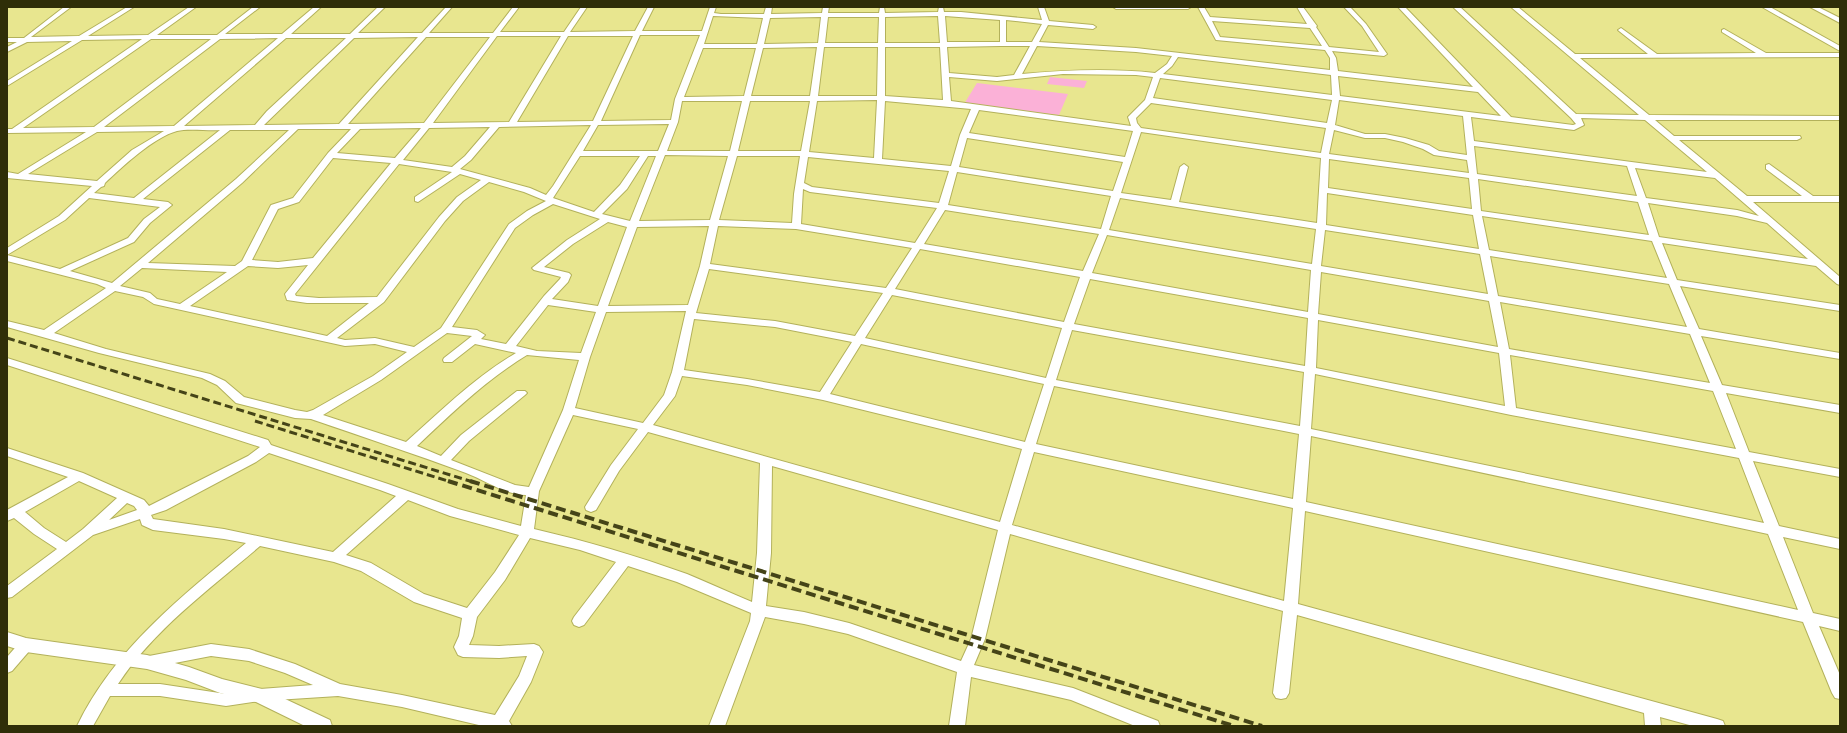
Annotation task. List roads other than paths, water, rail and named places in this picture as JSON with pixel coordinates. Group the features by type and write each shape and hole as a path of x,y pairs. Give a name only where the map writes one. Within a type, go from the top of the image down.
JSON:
{"street":[{"path":"7,50 25,40 68,7"},
{"path":"7,84 131,7"},
{"path":"7,136 11,131 193,7"},
{"path":"20,176 97,129 257,7"},
{"path":"7,252 62,218 101,184 121,163 135,152 153,140 177,128 318,7"},
{"path":"257,128 270,113 382,7"},
{"path":"342,126 449,7"},
{"path":"380,300 308,301 296,300 291,298 290,294 396,161 427,125 516,7"},
{"path":"512,124 565,35 584,7"},
{"path":"312,415 377,378 445,330 512,226 550,200 576,154 596,123 614,80 651,7"},
{"path":"1017,77 1046,23 1041,7"},
{"path":"1116,7 1188,7"},
{"path":"1201,7 1206,19 1218,39 1359,53 1385,54 1347,7"},
{"path":"1281,693 1291,607 1310,370 1312,315 1324,190 1325,155 1336,98 1333,58 1314,26 1300,7"},
{"path":"1401,7 1509,120"},
{"path":"946,74 990,79 1063,72 1116,72 1156,75 1574,128 1580,125 1574,116 1456,7"},
{"path":"1514,7 1670,138 1718,176 1840,282"},
{"path":"1765,7 1840,49"},
{"path":"1813,7 1840,21"},
{"path":"595,216 618,195 637,184 661,153 674,122 679,99 700,46 710,13 721,16 768,11 941,11 1093,27"},
{"path":"591,507 645,427 669,396 678,372 691,312 705,266 717,210 733,154 768,11"},
{"path":"796,226 799,189 806,154 826,11"},
{"path":"878,161 881,98 882,11"},
{"path":"941,11 947,103"},
{"path":"1003,45 1004,18"},
{"path":"1206,19 1314,26"},
{"path":"1621,30 1656,56"},
{"path":"1724,30 1766,56"},
{"path":"7,40 150,37 703,33"},
{"path":"700,46 1036,44 1136,50 1480,90"},
{"path":"1138,129 1133,124 1132,117 1149,100 1156,75 1170,64 1176,55"},
{"path":"1572,56 1840,55"},
{"path":"679,99 814,97 881,98 947,103 1737,213 1769,221"},
{"path":"1149,100 1330,126 1366,136 1385,136 1405,140 1426,146 1437,153 1471,158"},
{"path":"822,396 943,206 964,134 976,107"},
{"path":"1467,115 1477,213 1504,351 1511,411"},
{"path":"1574,116 1646,118 1840,118"},
{"path":"11,131 674,122"},
{"path":"418,199 456,171 497,124"},
{"path":"183,306 242,266 274,207 296,200 331,156 358,126"},
{"path":"46,334 105,294 239,181 296,127"},
{"path":"137,200 228,128"},
{"path":"957,726 964,669 978,638 1005,528 1029,447 1068,326 1086,275 1104,232 1138,129"},
{"path":"964,134 1128,160"},
{"path":"1670,138 1797,138"},
{"path":"1470,143 1718,176"},
{"path":"106,690 160,690 226,700 260,695 338,690 402,701 502,724 526,678 536,652 530,649 499,652 463,651 461,647 466,636 470,615 500,576 527,532 533,491 569,410 585,357 633,224 637,184 646,153"},
{"path":"576,154 806,154 954,169 1840,308"},
{"path":"331,156 396,161 456,171 488,179 595,216 633,224 715,223 796,226 917,245 1312,315 1504,351 1840,409"},
{"path":"1630,164 1655,238 1675,282 1775,531 1808,618 1840,692"},
{"path":"1174,204 1184,167"},
{"path":"1768,167 1811,199"},
{"path":"7,175 101,184"},
{"path":"329,339 380,300 442,219 460,199 488,179"},
{"path":"799,189 810,189 943,206 1840,356"},
{"path":"1324,190 1817,263"},
{"path":"60,272 131,240 147,221 168,205 89,195"},
{"path":"1745,199 1840,199"},
{"path":"1737,213 1753,207"},
{"path":"509,348 567,276 538,268 570,242 606,219"},
{"path":"7,258 146,295 154,301 183,306 345,343 375,341 417,351"},
{"path":"139,265 185,268 278,265 316,261"},
{"path":"705,266 888,291 1068,326 1310,370 1511,411 1840,473"},
{"path":"546,301 603,310 691,312 775,324 858,340 1050,382 1304,431 1840,544"},
{"path":"7,324 103,351 206,376 221,382 240,400 295,414 312,415 408,447 472,471 511,488 521,491 533,491"},
{"path":"445,330 480,334 474,341 448,360"},
{"path":"474,341 552,356 585,357"},
{"path":"408,447 453,406 500,367 527,351"},
{"path":"7,361 264,443 267,448 455,513 552,537 626,559 682,578 758,611 804,618 849,629 964,669 1072,694 1152,726"},
{"path":"678,372 746,382 822,396 1029,447 1299,505 1840,625"},
{"path":"443,461 471,433 521,393"},
{"path":"569,410 645,427 766,460 1450,653 1717,726"},
{"path":"88,532 145,514 160,507 252,459 267,448"},
{"path":"7,452 79,476 138,503 142,506 147,522 154,525 224,534 335,557 366,567 419,598 470,615"},
{"path":"717,726 757,621 764,553 766,460"},
{"path":"66,548 11,514 79,476"},
{"path":"335,557 406,495"},
{"path":"7,593 88,532 125,498"},
{"path":"85,726 106,690 128,659 180,608 257,541"},
{"path":"579,621 626,559"},
{"path":"7,639 26,645 147,662 189,674 220,686 260,695 323,726"},
{"path":"7,668 26,645"},
{"path":"147,662 211,650 249,655 290,668 338,690"},
{"path":"1652,708 1653,726"}],"railway":[{"path":"7,338 473,482"},
{"path":"255,421 451,482"},
{"path":"448,481 1234,726"},
{"path":"470,481 1262,726"}]}
